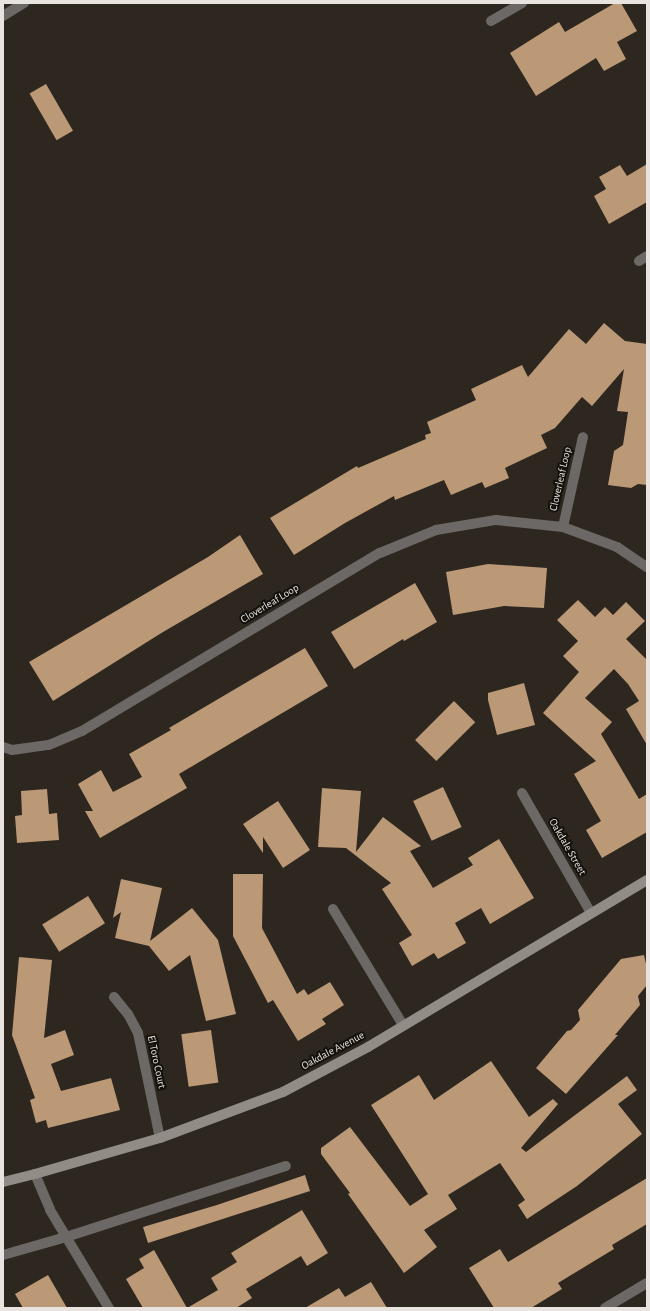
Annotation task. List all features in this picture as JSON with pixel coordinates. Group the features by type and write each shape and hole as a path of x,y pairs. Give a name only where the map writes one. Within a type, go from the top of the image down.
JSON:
{"street":[{"path":"3,16 24,3"},
{"path":"491,21 522,3"},
{"name":"Cloverleaf Loop","path":"562,526 583,437"},
{"name":"Cloverleaf Loop","path":"3,747 12,750 49,745 82,731 380,553 436,530 496,520 562,526 617,547 647,567"},
{"name":"Oakdale Street","path":"522,793 591,913"},
{"name":"Oakdale Avenue","path":"3,1182 160,1138 283,1092 368,1047 647,880"},
{"path":"333,910 403,1025"},
{"name":"El Toro Court","path":"114,997 128,1014 138,1033 160,1138"},
{"path":"3,1255 66,1237 286,1166"},
{"path":"35,1174 50,1210 109,1308"},
{"path":"605,1308 647,1283"}],"building":[{"path":"615,3 621,3 637,31 617,42 626,59 604,71 596,58 536,96 510,53 559,22 565,32"},
{"path":"46,84 73,131 57,140 30,94"},
{"path":"647,164 647,202 609,224 594,196 606,189 599,177 620,165 627,176"},
{"path":"604,323 625,341 647,344 647,485 638,484 631,488 608,485 614,451 623,445 628,412 617,411 624,369 592,406 582,397 555,428 541,435 547,448 505,468 509,478 485,488 482,482 451,495 444,480 395,500 394,496 345,523 294,555 270,518 357,466 358,468 426,439 425,435 431,433 427,422 476,400 471,389 522,365 528,377 569,329 586,344"},
{"path":"240,535 263,574 163,632 53,701 29,662 208,557"},
{"path":"488,564 547,568 544,608 504,606 453,615 446,572"},
{"path":"415,583 437,622 404,641 403,639 354,669 331,632"},
{"path":"578,600 595,617 605,607 613,615 626,602 645,621 626,639 647,660 647,745 626,709 639,701 628,684 614,669 585,698 612,722 601,734 639,799 647,794 647,832 602,858 586,830 601,821 574,774 596,761 543,713 579,672 563,656 578,641 557,620"},
{"path":"305,648 328,686 179,774 187,788 100,838 85,811 93,811 78,784 101,770 113,792 142,777 129,754 171,730 169,728"},
{"path":"524,683 535,725 497,735 488,700 488,693"},
{"path":"454,701 475,722 436,761 415,740"},
{"path":"443,787 462,827 432,841 413,801"},
{"path":"322,788 361,791 356,852 383,817 421,846 410,851 433,888 473,865 468,858 499,839 534,898 490,924 481,908 455,923 466,943 438,959 434,953 412,966 399,943 412,935 382,889 391,883 346,848 318,847"},
{"path":"47,789 49,814 57,813 59,840 17,843 15,816 22,815 21,791"},
{"path":"278,801 310,850 283,868 263,837 263,853 243,824"},
{"path":"233,874 263,874 262,928 297,994 304,989 308,995 330,982 344,1005 322,1019 326,1024 298,1041 273,1000 268,1003 233,936"},
{"path":"121,879 162,888 150,941 192,908 218,940 236,1014 206,1021 190,955 169,971 149,946 115,938 121,912 113,918"},
{"path":"88,896 105,923 59,952 42,925"},
{"path":"644,955 647,968 647,985 638,996 640,1005 615,1035 618,1035 566,1094 536,1068 567,1031 571,1030 580,1020 578,1010 621,959"},
{"path":"19,957 52,960 44,1038 65,1030 74,1055 51,1064 61,1091 111,1078 120,1110 48,1128 46,1120 36,1123 30,1100 35,1098 12,1035"},
{"path":"211,1030 218,1082 189,1087 181,1034"},
{"path":"491,1061 529,1117 553,1099 558,1104 521,1148 526,1152 627,1076 637,1090 618,1104 642,1134 577,1186 527,1219 518,1205 525,1200 500,1163 448,1195 457,1209 424,1230 437,1247 404,1273 348,1194 350,1193 321,1154 321,1148 350,1127 410,1206 428,1194 371,1105 419,1075 434,1100"},
{"path":"305,1175 310,1191 148,1243 143,1227 217,1205"},
{"path":"647,1178 647,1224 612,1245 614,1249 558,1283 562,1289 531,1308 494,1308 469,1268 500,1249 508,1262"},
{"path":"302,1210 328,1253 307,1266 301,1256 246,1289 252,1298 236,1308 187,1308 218,1290 211,1278 237,1262 231,1253"},
{"path":"154,1250 187,1308 143,1308 126,1279 144,1268 139,1259"},
{"path":"48,1275 67,1308 23,1308 15,1294"},
{"path":"371,1282 387,1308 305,1308 339,1288 345,1297"}]}
